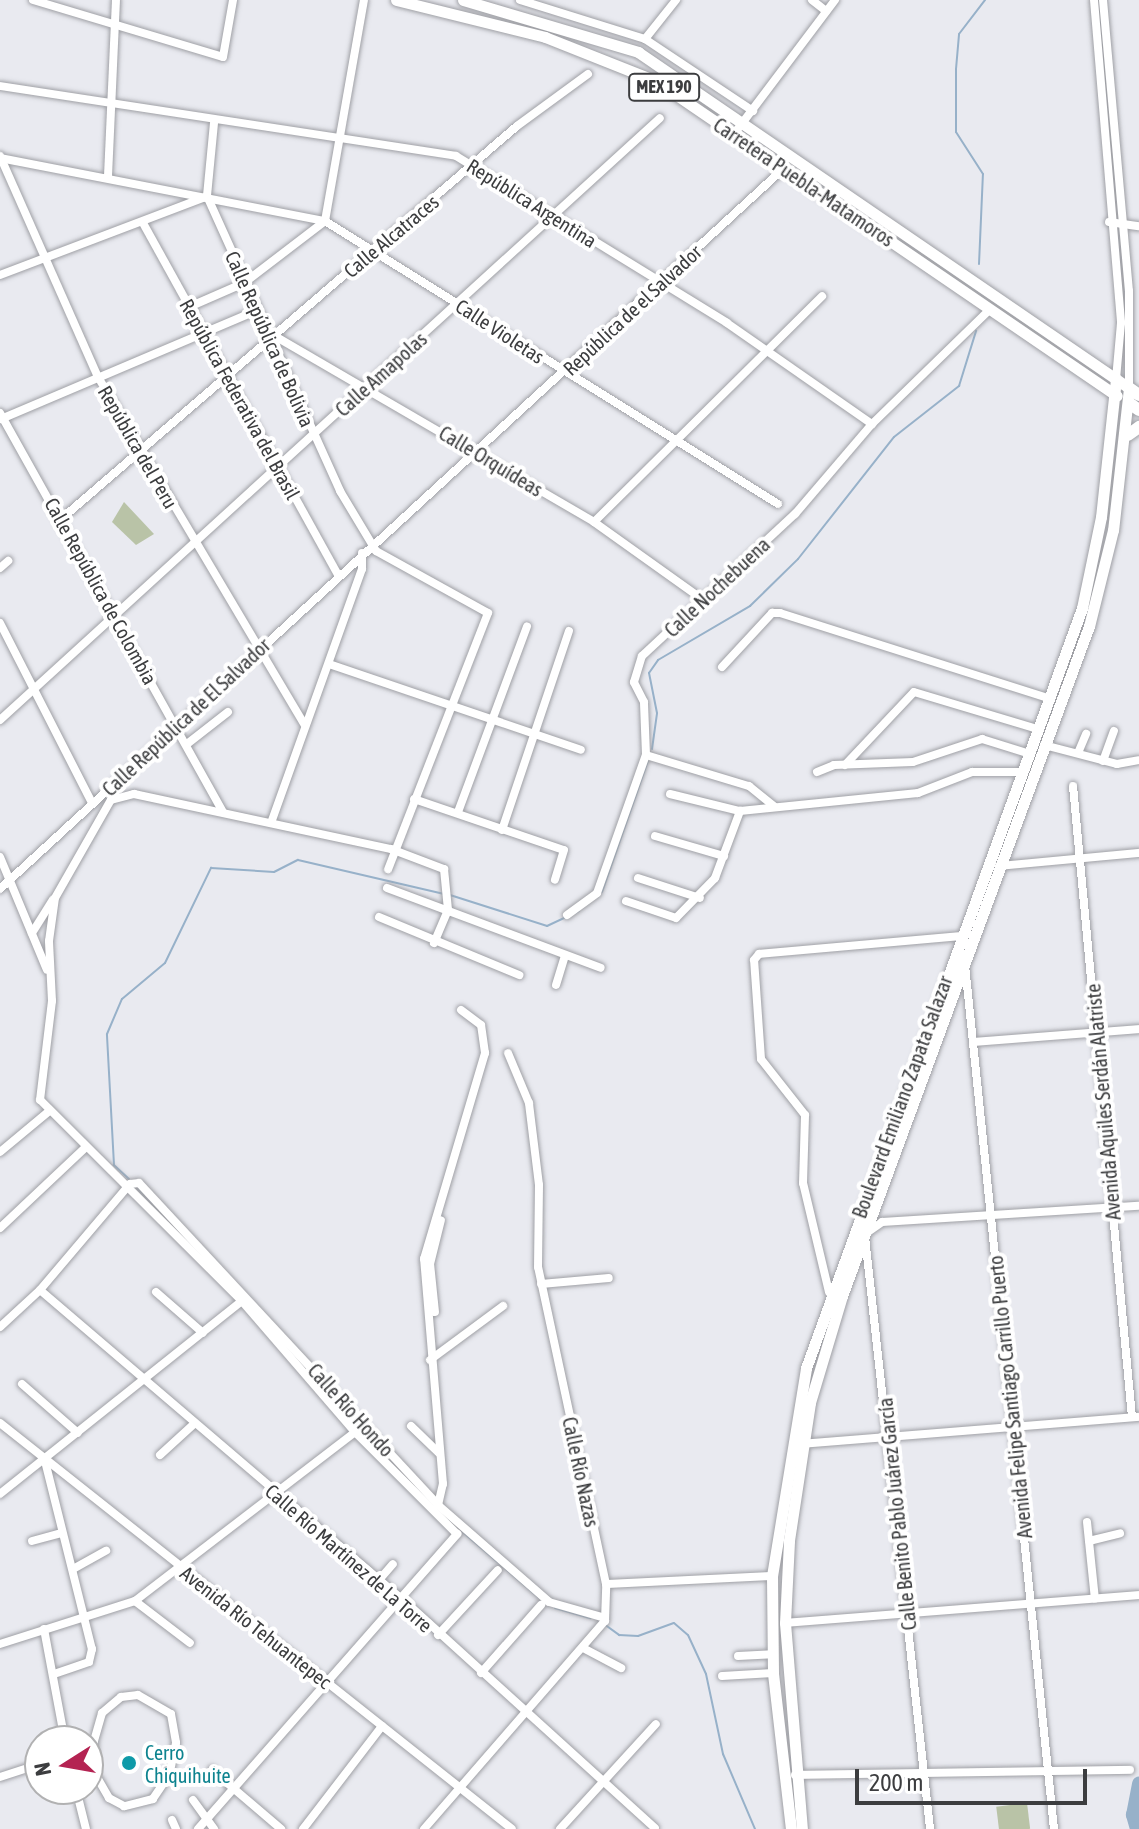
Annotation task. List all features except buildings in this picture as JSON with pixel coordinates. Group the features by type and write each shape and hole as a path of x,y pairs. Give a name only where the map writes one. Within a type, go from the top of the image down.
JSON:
{"main road":[{"name":"Carretera Puebla-Matamoros","path":"396,0 545,37 620,63 734,134 988,311 1115,394 1134,399"},
{"name":"Carretera Puebla-Matamoros","path":"463,0 638,52 1116,379 1134,399"},
{"name":"Boulevard Emiliano Zapata Salazar","path":"791,1829 772,1654 772,1576 789,1442 829,1292 1088,583 1110,441 1116,379"},
{"name":"Boulevard Emiliano Zapata Salazar","path":"802,1829 795,1775 785,1623 801,1444 863,1240 1096,601 1131,435 1134,399"},
{"path":"1110,441 1131,435"},
{"path":"850,1239 863,1240"}],"street":[{"path":"33,0 223,57 233,0"},
{"path":"108,176 116,0"},
{"path":"189,307 244,283 325,221 364,0"},
{"path":"520,0 645,39 753,111"},
{"path":"645,39 676,0"},
{"path":"812,0 826,11"},
{"path":"734,134 835,0"},
{"path":"1094,0 1119,344 1116,379"},
{"path":"1103,0 1134,399"},
{"name":"Calle Alcatraces","path":"60,520 138,447 588,74"},
{"name":"República Argentina","path":"0,86 112,108 456,156 475,165 659,286 768,350 872,424"},
{"name":"Calle Amapolas","path":"0,720 660,118"},
{"name":"Calle República de Bolivia","path":"214,123 207,196 313,434 372,545"},
{"name":"Calle Violetas","path":"0,157 325,221 376,250 564,373 778,504"},
{"name":"República del Peru","path":"0,157 98,377 194,544 304,724"},
{"name":"República de el Salvador","path":"372,545 564,373 784,168"},
{"path":"0,275 143,223 207,196"},
{"path":"1109,222 1139,226"},
{"name":"República Federativa del Brasil","path":"143,223 338,575"},
{"path":"594,522 822,296"},
{"path":"1,417 256,311"},
{"name":"Calle Nochebuena","path":"567,915 597,893 646,755 644,702 634,682 642,656 795,514 872,424 988,311"},
{"name":"Calle Orquídeas","path":"271,336 594,522 702,599"},
{"path":"1119,344 1130,343"},
{"name":"Calle República de Colombia","path":"1,417 177,725 223,812"},
{"path":"372,545 488,613 391,849 388,869"},
{"name":"Calle República de El Salvador","path":"0,889 92,803 108,796 117,782 372,545"},
{"path":"271,823 304,724 329,664 362,553"},
{"path":"0,568 8,561"},
{"path":"722,667 772,613 780,613 1048,698"},
{"path":"0,623 92,803"},
{"path":"458,812 496,719 527,626"},
{"path":"502,830 537,734 569,631"},
{"path":"329,664 581,750"},
{"path":"845,765 914,692 1037,729"},
{"path":"187,744 228,712"},
{"path":"1103,761 1114,731"},
{"path":"1078,753 1086,734"},
{"path":"817,772 845,765 913,762 982,739 1027,753"},
{"path":"1044,745 1103,761 1139,760"},
{"path":"646,755 749,786 774,806"},
{"path":"670,794 740,811 918,793 972,772 1020,772"},
{"path":"117,782 124,794"},
{"name":"Avenida Aquiles Serdán Alatriste","path":"1073,786 1098,1032 1111,1209 1136,1417"},
{"path":"32,933 55,898 108,796 124,794 391,849 444,869 444,900 448,910 434,943"},
{"path":"414,799 564,850 555,880"},
{"path":"626,901 676,918 700,898 724,856 740,811"},
{"path":"655,836 724,856"},
{"path":"987,862 1001,867 1139,853"},
{"path":"0,857 49,975"},
{"path":"638,878 700,898"},
{"path":"387,888 601,968"},
{"path":"0,1327 40,1290 131,1185 85,1148 48,1112 37,1089 52,1001 49,975 55,898"},
{"path":"379,917 434,943 519,975"},
{"path":"829,1292 803,1183 805,1115 761,1059 754,960 759,954 960,936"},
{"path":"556,985 565,955"},
{"name":"Avenida Felipe Santiago Carrillo Puerto","path":"965,964 1054,1829"},
{"path":"438,1505 443,1495 423,1303 434,1218 484,1066 484,1034 461,1010"},
{"path":"974,1042 1139,1029"},
{"name":"Calle Río Nazas","path":"508,1053 526,1086 535,1143 541,1284 606,1584 601,1601 604,1622"},
{"path":"0,1152 48,1112"},
{"path":"0,1228 85,1148"},
{"name":"Calle Río Hondo","path":"131,1185 242,1301 355,1432 457,1534 400,1597"},
{"name":"Calle Río Hondo","path":"131,1185 211,1255 438,1505 520,1582 549,1602 591,1614 604,1622"},
{"name":"Calle Benito Pablo Juárez García","path":"863,1199 863,1240 891,1436 930,1829"},
{"path":"863,1240 882,1222 1139,1206"},
{"path":"435,1312 430,1264 441,1220"},
{"path":"541,1284 609,1278"},
{"name":"Calle Río Martínez de La Torre","path":"40,1290 274,1493 400,1597 438,1635 605,1779 655,1828"},
{"path":"156,1292 203,1333"},
{"path":"423,1303 432,1297"},
{"path":"0,1494 146,1381 242,1301"},
{"path":"430,1360 503,1306"},
{"path":"22,1384 78,1433"},
{"path":"801,1444 1136,1417"},
{"name":"Avenida Río Tehuantepec","path":"0,1423 512,1829"},
{"path":"160,1455 195,1423"},
{"path":"411,1426 439,1453"},
{"path":"0,1644 135,1601 355,1432"},
{"path":"45,1460 73,1569 81,1616 92,1649 89,1662 54,1674"},
{"path":"1087,1522 1095,1599"},
{"path":"32,1541 62,1533"},
{"path":"1089,1541 1120,1533"},
{"path":"73,1569 106,1551"},
{"path":"379,1580 393,1564"},
{"path":"438,1635 498,1570"},
{"path":"606,1584 772,1576"},
{"path":"785,1623 907,1616 1139,1595"},
{"path":"198,1829 400,1597"},
{"path":"135,1601 190,1643"},
{"path":"591,1614 601,1601"},
{"path":"481,1673 541,1605"},
{"path":"424,1828 585,1649 604,1622"},
{"path":"44,1629 62,1725"},
{"path":"585,1649 621,1668"},
{"path":"738,1656 772,1654"},
{"path":"722,1676 773,1673"},
{"path":"97,1725 102,1713 121,1697 154,1700 171,1714 172,1763 153,1799 124,1806 109,1798 104,1790"},
{"path":"560,1829 656,1724"},
{"path":"303,1829 382,1726"},
{"path":"0,1777 24,1769"},
{"path":"212,1770 281,1829"},
{"path":"795,1775 1130,1770"},
{"path":"193,1800 214,1829"},
{"path":"80,1805 86,1829"}],"green space":[{"path":"124,502 154,534 136,545 112,522"},
{"path":"1027,1803 1030,1829 999,1829 996,1807"}],"waterway":[{"path":"979,264 983,174 956,132 956,69 959,34 985,0"},
{"path":"652,749 657,713 649,673 658,660 750,606 798,559 894,437 959,386 976,331"},
{"path":"602,892 648,761"},
{"path":"129,1179 114,1165 107,1034 122,999 165,963 211,868 274,872 298,860 444,894"},
{"path":"450,895 547,926 579,911"},
{"path":"136,1187 168,1220"},
{"path":"322,1386 380,1448"},
{"path":"451,1522 543,1601"},
{"path":"555,1608 591,1618"},
{"path":"604,1624 619,1635 638,1636 674,1623 688,1635 706,1674 723,1754 755,1829"},
{"path":"1137,1829 1133,1815 1139,1784"}],"place":[{"name":"Cerro Chiquihuite","path":"129,1763"}]}
